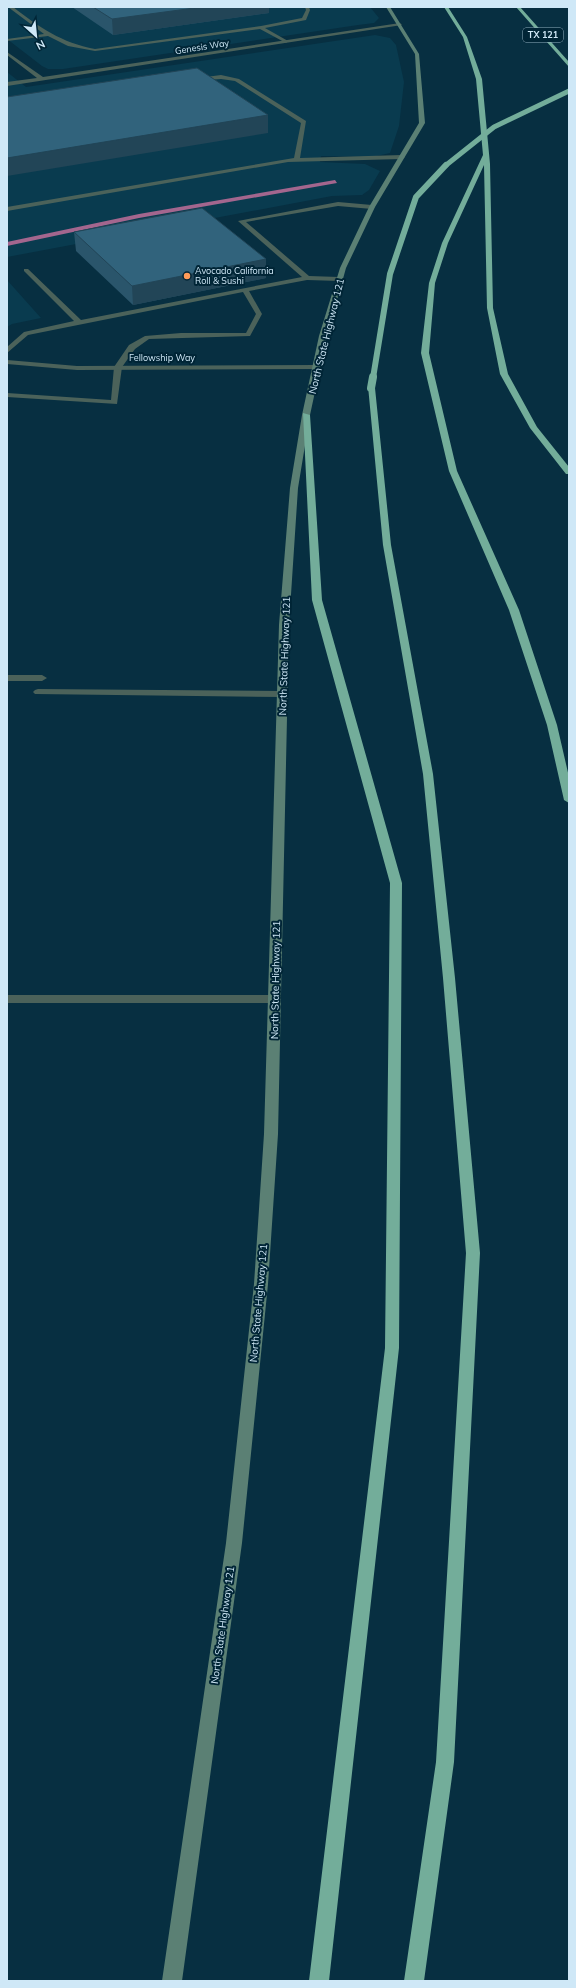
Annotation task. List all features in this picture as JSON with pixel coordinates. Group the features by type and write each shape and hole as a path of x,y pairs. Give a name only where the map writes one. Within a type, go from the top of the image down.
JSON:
{"highway":[{"path":"446,7 465,37 480,79 486,155 490,308 504,374 534,428 569,472"},
{"name":"TX 121","path":"518,7 569,65"},
{"path":"414,1981 445,1762 473,1253 449,978 428,774 387,545 371,388 390,274 416,198 450,161 494,127 514,116 569,91"},
{"path":"486,155 445,243 432,283 425,353 453,471 514,610 552,725 569,800"},
{"path":"306,415 317,600 396,883 392,1348 319,1981"}],"main road":[{"name":"North State Highway 121","path":"172,1981 234,1543 261,1284 271,1134 284,625 294,488 306,415 343,268 372,207 422,123 417,54 400,24 388,7"}],"street":[{"path":"10,7 53,39 76,48 95,50 261,27 304,19 308,10 307,7"},
{"name":"Genesis Way","path":"7,84 400,24"},
{"path":"261,27 286,42"},
{"path":"7,40 47,35"},
{"path":"7,53 42,79"},
{"path":"191,79 221,77 237,80 304,122 297,160"},
{"path":"7,209 297,160 402,157"},
{"path":"307,278 241,222 338,204 372,207"},
{"path":"26,270 80,323"},
{"path":"7,352 26,333 307,278 340,279"},
{"path":"7,394 114,402 118,367 132,347 147,337 181,335 248,335 259,314 245,290"},
{"name":"Fellowship Way","path":"7,362 77,368 317,367"},
{"path":"7,678 42,678"},
{"path":"38,692 282,694"},
{"path":"7,999 275,1000"}],"shaded area":[{"path":"7,7 370,7 379,18 374,23 63,69 48,69 7,39"},
{"path":"375,35 390,38 396,45 404,82 399,126 390,153 372,157 321,156 320,162 365,164 380,171 369,190 362,195 332,196 7,257 7,72 26,87"},
{"path":"7,280 41,318 12,324 7,327"}],"building":[{"path":"93,7 202,7 112,19"},
{"path":"197,68 268,115 7,158 7,97"},
{"path":"202,208 266,259 132,286 74,232"}],"waterway":[{"path":"7,244 139,216 335,182"}],"place":[{"name":"Avocado California Roll & Sushi","path":"187,276"}]}
